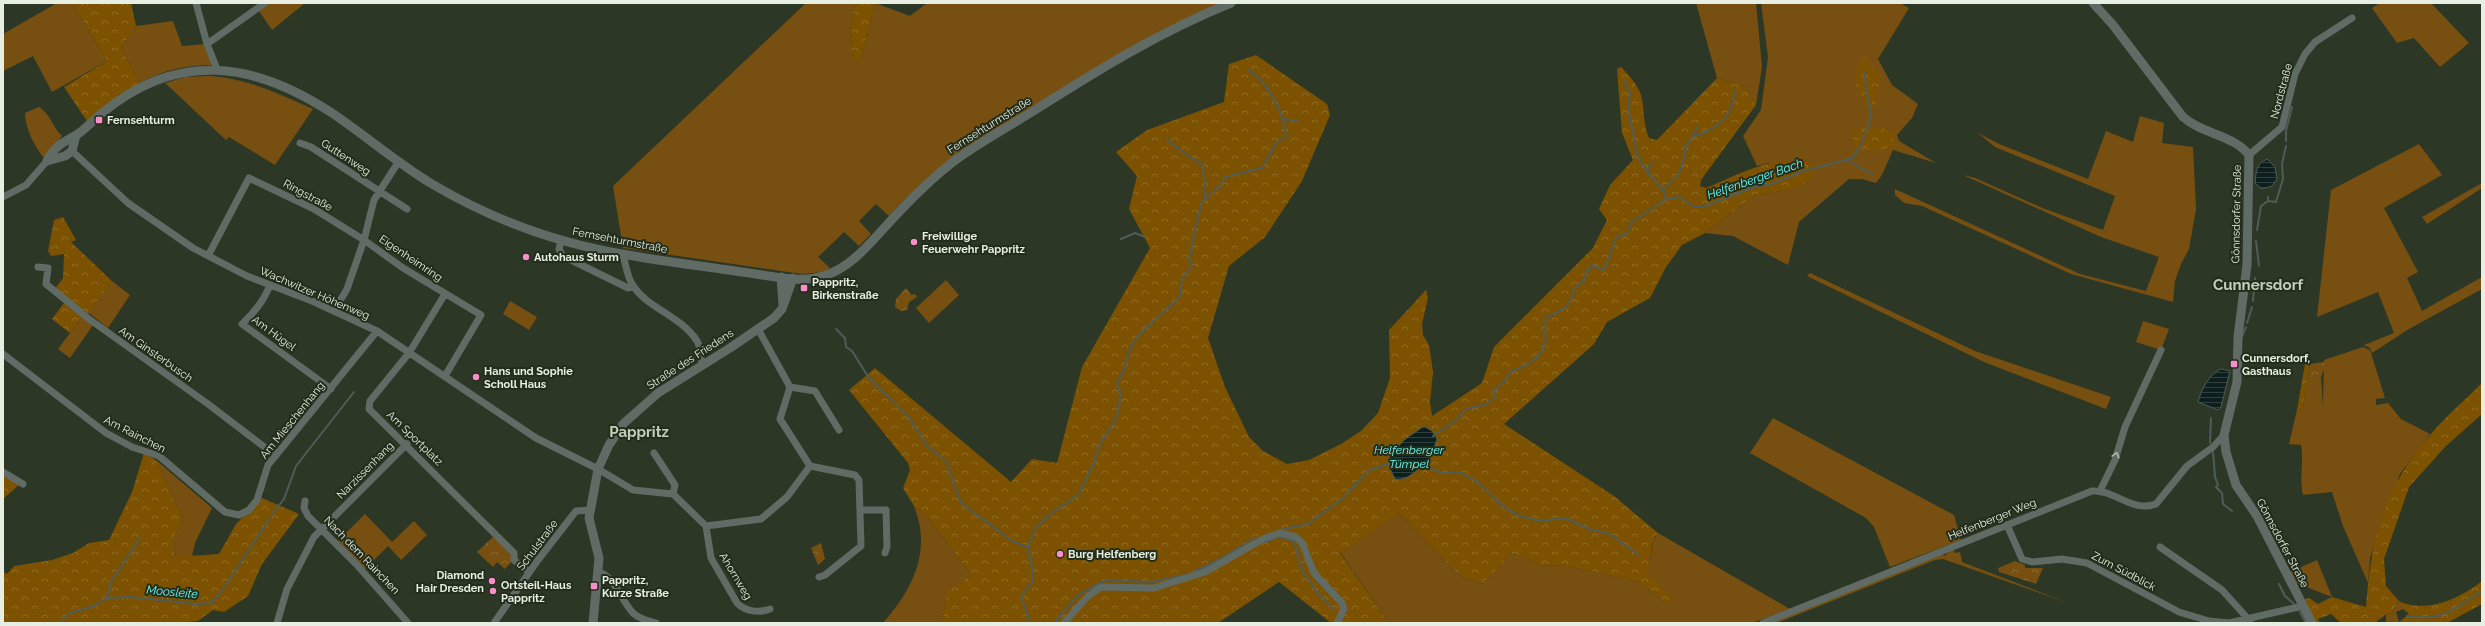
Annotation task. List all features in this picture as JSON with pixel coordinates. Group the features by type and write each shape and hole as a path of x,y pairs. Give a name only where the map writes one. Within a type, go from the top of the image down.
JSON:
{"street":[{"path":"196,3 207,44 217,68"},
{"path":"207,44 265,3"},
{"name":"Fernsehturmstraße","path":"47,161 60,143 76,135 107,108 141,86 175,73 217,68 252,76 290,90 334,115 428,181 486,213 561,241 623,255 781,277 813,279 840,269 954,161 1145,43 1231,3"},
{"name":"Gönnsdorfer Straße","path":"2093,3 2188,122 2241,147 2249,155 2247,265 2238,337 2239,364 2236,391 2224,435 2226,452 2236,485 2257,516 2312,623"},
{"name":"Nordstraße","path":"2249,155 2282,127 2295,74 2305,54 2315,42 2352,18"},
{"path":"3,197 26,184 47,161 65,156 72,151 76,135"},
{"name":"Guttenweg","path":"300,143 311,147 407,209"},
{"name":"Wachwitzer Höhenweg","path":"72,151 135,207 179,239 208,256 270,285 334,311 377,331 536,438 598,469 633,490 673,494"},
{"path":"334,311 347,289 364,240 370,211 380,191 399,161"},
{"name":"Ringstraße","path":"208,256 246,181 251,178 314,209 364,240"},
{"name":"Eigenheimring","path":"364,240 403,268 481,315 445,376"},
{"path":"561,241 559,249 563,256 628,288 633,286"},
{"path":"623,255 633,286 638,293 671,316 690,332 699,346 703,365"},
{"name":"Am Ginsterbusch","path":"38,267 48,268 46,284 75,309 208,404 271,452 277,454"},
{"path":"781,277 783,306"},
{"name":"Straße des Friedens","path":"593,623 599,558 590,526 590,510 598,469 616,433 632,414 658,393 774,318 783,306 793,278"},
{"name":"Am Hügel","path":"270,285 265,297 256,310 242,324 332,389"},
{"name":"Eigenheimring","path":"409,353 445,294"},
{"path":"758,329 790,387 780,419 810,466 855,475 858,480 861,546 825,575 819,577"},
{"name":"Am Mieschenhang","path":"239,516 249,510 257,500 265,470 332,389 377,331"},
{"path":"370,340 389,339"},
{"path":"2161,350 2125,427 2115,460 2100,491 2126,503 2146,506 2156,504 2187,466 2213,447 2224,435"},
{"name":"Am Sportplatz","path":"409,353 370,401 369,409 497,535 514,553 514,560 529,572"},
{"name":"Am Rainchen","path":"3,354 106,433 132,447 159,456 225,512 239,516"},
{"path":"790,387 815,391 839,430"},
{"name":"Narzissenhang","path":"278,623 287,589 299,562 322,528 406,444"},
{"path":"2213,447 2226,452"},
{"path":"654,453 675,485 673,494 706,526 761,519 787,497 810,466"},
{"path":"3,472 24,484"},
{"name":"Helfenberger Weg","path":"1763,623 2092,491 2100,491"},
{"name":"Nach dem Rainchen","path":"305,501 306,512 408,623"},
{"name":"Schulstraße","path":"496,622 529,572 576,511 590,510"},
{"path":"860,510 886,510 887,547 885,554"},
{"name":"Zum Südblick","path":"2007,525 2018,554 2026,561 2062,559 2087,563 2152,599 2191,616 2209,621 2229,623 2250,621 2303,606"},
{"name":"Ahornweg","path":"706,526 711,558 738,603 743,609 762,612 770,609"},
{"path":"1064,623 1087,596 1101,587 1154,588 1205,572 1265,538 1280,533 1288,534 1302,543 1314,573 1342,603 1344,609 1337,623"},
{"path":"2160,547 2222,590 2250,621"},
{"path":"598,572 609,578 633,613 639,618 656,623"}],"green space":[{"path":"57,3 72,3 107,61 52,92 33,56 3,71 3,34"},
{"path":"72,3 131,3 136,26 121,48 140,83 119,95 87,121 64,87 107,61"},
{"path":"265,3 305,3 272,30 257,8"},
{"path":"806,3 855,3 850,30 853,58 861,60 875,3 910,16 927,3 1221,3 1175,24 1131,47 1003,125 963,152 925,182 889,216 876,204 859,221 871,234 859,246 844,232 818,257 830,268 823,272 802,274 623,248 613,186"},
{"path":"855,3 875,3 861,60 853,59 850,30"},
{"path":"1696,3 1756,3 1762,67 1756,105 1746,87 1717,78"},
{"path":"1761,3 1900,3 1909,8 1878,59 1892,85 1918,104 1912,118 1897,135 1899,141 1936,163 1893,150 1882,175 1876,183 1862,179 1849,179 1799,222 1788,265 1733,236 1705,233 1754,196 1792,189 1769,163 1757,166 1743,136 1761,110 1768,57"},
{"path":"2380,3 2431,3 2469,43 2440,67 2414,38 2397,43 2372,8"},
{"path":"173,21 182,46 207,44 213,65 175,69 149,78 140,83 121,48 136,26"},
{"path":"1256,55 1327,104 1330,115 1302,181 1265,237 1229,266 1208,338 1225,387 1249,437 1263,451 1287,464 1309,460 1341,444 1361,431 1378,413 1390,378 1389,330 1426,290 1428,298 1422,324 1423,335 1429,345 1433,372 1430,402 1432,416 1482,383 1494,347 1593,248 1607,220 1599,209 1610,185 1633,160 1622,133 1617,69 1621,67 1638,87 1643,106 1645,126 1649,138 1657,140 1717,78 1746,87 1756,105 1701,180 1700,186 1706,188 1767,164 1793,161 1808,162 1815,172 1805,183 1792,189 1754,196 1705,233 1682,245 1666,267 1650,298 1607,322 1594,344 1504,424 1614,496 1658,533 1653,542 1650,562 1646,572 1673,599 1668,604 1639,582 1567,566 1539,565 1523,556 1511,554 1483,584 1461,577 1399,513 1340,553 1389,623 1331,623 1279,582 1218,623 942,623 947,592 971,575 928,517 914,506 903,488 910,470 908,463 849,390 875,368 1011,482 1032,459 1057,463 1082,367 1150,248 1129,209 1137,176 1116,152 1147,130 1224,102 1229,64"},
{"path":"1864,56 1880,78 1875,106 1865,105 1854,80"},
{"path":"210,76 237,80 263,88 313,109 275,165 229,137 226,140 165,83 185,77"},
{"path":"39,107 46,113 62,136 46,157 43,157 33,142 25,119 25,113"},
{"path":"2140,116 2164,123 2162,143 2193,147 2196,209 2189,249 2181,264 2175,281 2173,302 2071,274 1922,206 1904,203 1895,195 1895,189 2080,274 2146,291 2159,257 2101,237 1963,175 1975,178 2045,209 2103,230 2115,196 1995,147 1978,133 1999,144 2088,179 2106,131 2133,142"},
{"path":"1882,128 1893,134 1894,147 1874,151 1854,147 1852,129"},
{"path":"2419,144 2442,175 2384,208 2418,272 2407,278 2422,311 2482,277 2482,289 2409,329 2372,353 2370,348 2364,345 2394,333 2378,292 2317,317 2331,190"},
{"path":"2482,183 2482,188 2427,224 2422,217"},
{"path":"63,217 76,240 71,242 112,281 87,316 55,289 63,278 64,254 51,256 48,251 54,220"},
{"path":"1810,273 1975,351 2111,397 2106,409 1984,362 1807,276"},
{"path":"946,280 959,295 929,323 916,308"},
{"path":"112,281 130,295 108,328 89,313"},
{"path":"906,288 912,295 915,294 917,297 909,302 907,310 901,311 895,307 896,299"},
{"path":"510,301 537,317 529,330 503,314"},
{"path":"64,303 82,317 70,333 52,319"},
{"path":"82,317 93,325 70,358 58,349"},
{"path":"2143,321 2169,329 2161,350 2136,342"},
{"path":"2363,347 2370,350 2385,398 2376,399 2376,405 2388,403 2401,419 2430,434 2400,474 2370,558 2368,583 2343,526 2332,492 2303,495 2301,482 2301,445 2289,444 2297,410 2303,409 2308,377 2321,377 2323,406 2324,360"},
{"path":"2324,362 2325,366 2321,377 2308,377 2310,364"},
{"path":"2305,364 2310,364 2303,409 2297,410"},
{"path":"2482,383 2482,414 2445,447 2409,487 2384,559 2386,586 2399,601 2392,613 2386,614 2375,623 2341,623 2331,614 2318,619 2320,623 2315,623 2303,600 2309,598 2318,604 2332,597 2366,607 2368,582 2376,536 2391,495 2401,475 2414,455 2430,435"},
{"path":"1773,418 1954,515 1961,540 1890,567 1874,527 1866,518 1750,453"},
{"path":"144,453 156,460 183,519 175,536 174,557 219,554 236,524 262,498 299,514 262,564 248,596 224,612 213,610 198,621 3,623 3,571 7,574 14,566 52,560 73,553 89,543 109,540 132,492"},
{"path":"156,460 212,508 195,543 192,556 174,558 175,536 183,519"},
{"path":"3,474 20,484 3,499"},
{"path":"914,506 928,517 971,575 947,593 942,623 883,623 894,610 911,583 920,554 921,538 919,523"},
{"path":"1399,513 1461,577 1483,584 1511,554 1523,556 1539,565 1567,566 1639,582 1668,604 1672,599 1645,572 1650,561 1653,542 1658,533 1790,609 1752,623 1389,623 1340,552"},
{"path":"365,514 392,542 414,521 427,535 401,560 388,546 365,569 338,541"},
{"path":"494,536 510,552 512,561 505,569 497,562 493,567 477,552"},
{"path":"821,543 825,559 818,565 811,548"},
{"path":"1953,549 1955,553 1960,552 1962,562 2068,603 1943,559 1935,560 1777,623 1768,623 1942,553 1944,556"},
{"path":"2317,560 2332,597 2296,583 2290,572"},
{"path":"2015,561 2025,565 2025,568 2043,568 2036,584 1999,572 1998,568"},
{"path":"2482,581 2482,604 2447,623 2387,623 2395,620 2399,622 2409,614 2403,609 2403,603 2424,606 2445,602 2464,593"},
{"path":"2399,601 2403,603 2403,609 2396,612 2399,622 2395,620 2386,623 2386,614 2392,613"}],"water":[{"path":"2267,159 2275,167 2277,179 2272,186 2262,189 2255,183 2257,169 2263,161"},
{"path":"2221,369 2230,371 2221,407 2218,410 2198,402 2201,392 2209,378"},
{"name":"Helfenberger Tümpel","path":"1424,426 1432,431 1437,438 1432,451 1422,466 1415,472 1402,479 1395,479 1390,469 1389,457 1404,440"}],"waterway":[{"path":"1030,623 1021,596 1033,581 1028,547 1036,527 1052,513 1078,495 1093,465 1100,444 1115,421 1119,409 1120,393 1117,382 1123,374 1130,348 1137,337 1181,296 1182,280 1192,267 1189,258 1201,204 1220,186 1225,177 1262,168 1277,142 1286,137 1283,120 1274,100 1262,82 1248,70"},
{"name":"Helfenberger Bach","path":"1433,436 1458,419 1466,409 1485,405 1491,401 1494,398 1494,390 1505,381 1510,372 1528,364 1539,355 1545,344 1546,318 1565,308 1571,300 1574,289 1584,280 1586,272 1592,265 1603,270 1606,266 1616,238 1627,233 1631,223 1666,199 1679,197 1693,206 1703,207 1754,187 1771,184 1804,171 1853,158 1861,145 1871,119 1864,72"},
{"path":"1624,80 1630,94 1628,108 1637,154 1647,172 1663,190"},
{"path":"1666,199 1663,190 1678,175 1689,141 1692,137 1704,133 1722,121 1732,105 1735,91"},
{"path":"2286,141 2286,131 2292,107"},
{"path":"1284,119 1298,121"},
{"path":"1693,137 1697,127"},
{"path":"1167,138 1179,150 1203,165 1205,196"},
{"path":"2268,201 2276,202 2283,179 2282,164 2286,146"},
{"path":"1847,160 1872,174"},
{"path":"1647,172 1652,162"},
{"path":"2257,230 2261,206 2268,201 2268,197"},
{"path":"1121,239 1135,233 1145,237"},
{"path":"2256,241 2259,266"},
{"path":"2253,301 2255,278"},
{"path":"2247,323 2252,307"},
{"path":"2242,337 2246,327"},
{"path":"836,329 845,338 846,347 852,351 869,378 907,415 927,446 946,461 961,503 1012,541 1027,547"},
{"name":"Moosleite","path":"272,514 284,499 296,466 354,392"},
{"path":"2210,443 2211,418"},
{"path":"2213,452 2215,477 2218,485 2216,487 2222,493 2223,504 2232,511"},
{"path":"1422,462 1434,470 1444,473 1460,472 1476,481 1503,506 1517,515 1539,521 1566,518 1591,530 1608,533 1639,555"},
{"name":"Helfenberger Bach","path":"1282,532 1283,529 1308,524 1342,499 1369,470 1391,463"},
{"name":"Moosleite","path":"60,623 70,613 94,606 107,598 132,597 196,604 211,603 222,591 270,518"},
{"name":"Helfenberger Bach","path":"1261,542 1263,543 1280,536"},
{"path":"1280,537 1294,541 1302,570 1316,591 1333,609"},
{"path":"107,598 111,582 140,538"},
{"name":"Helfenberger Bach","path":"1193,572 1222,558 1254,538 1257,540"},
{"name":"Helfenberger Bach","path":"1054,623 1078,595 1106,580 1152,582 1185,575"},
{"path":"2279,584 2285,596 2294,604"},
{"path":"2407,616 2431,617 2440,615 2448,612 2482,591"},
{"path":"2300,612 2306,623"}],"place":[{"name":"Fernsehturm","path":"99,120"},
{"name":"Freiwillige Feuerwehr Pappritz","path":"914,242"},
{"name":"Autohaus Sturm","path":"526,257"},
{"name":"Pappritz, Birkenstraße","path":"804,288"},
{"name":"Cunnersdorf, Gasthaus","path":"2234,364"},
{"name":"Hans und Sophie Scholl Haus","path":"476,377"},
{"name":"Burg Helfenberg","path":"1060,554"},
{"name":"Diamond Hair Dresden","path":"492,581"},
{"name":"Pappritz, Kurze Straße","path":"594,586"},
{"name":"Ortsteil-Haus Pappritz","path":"493,591"}],"district":[{"name":"Cunnersdorf","path":"2258,285"},
{"name":"Pappritz","path":"639,432"}]}
